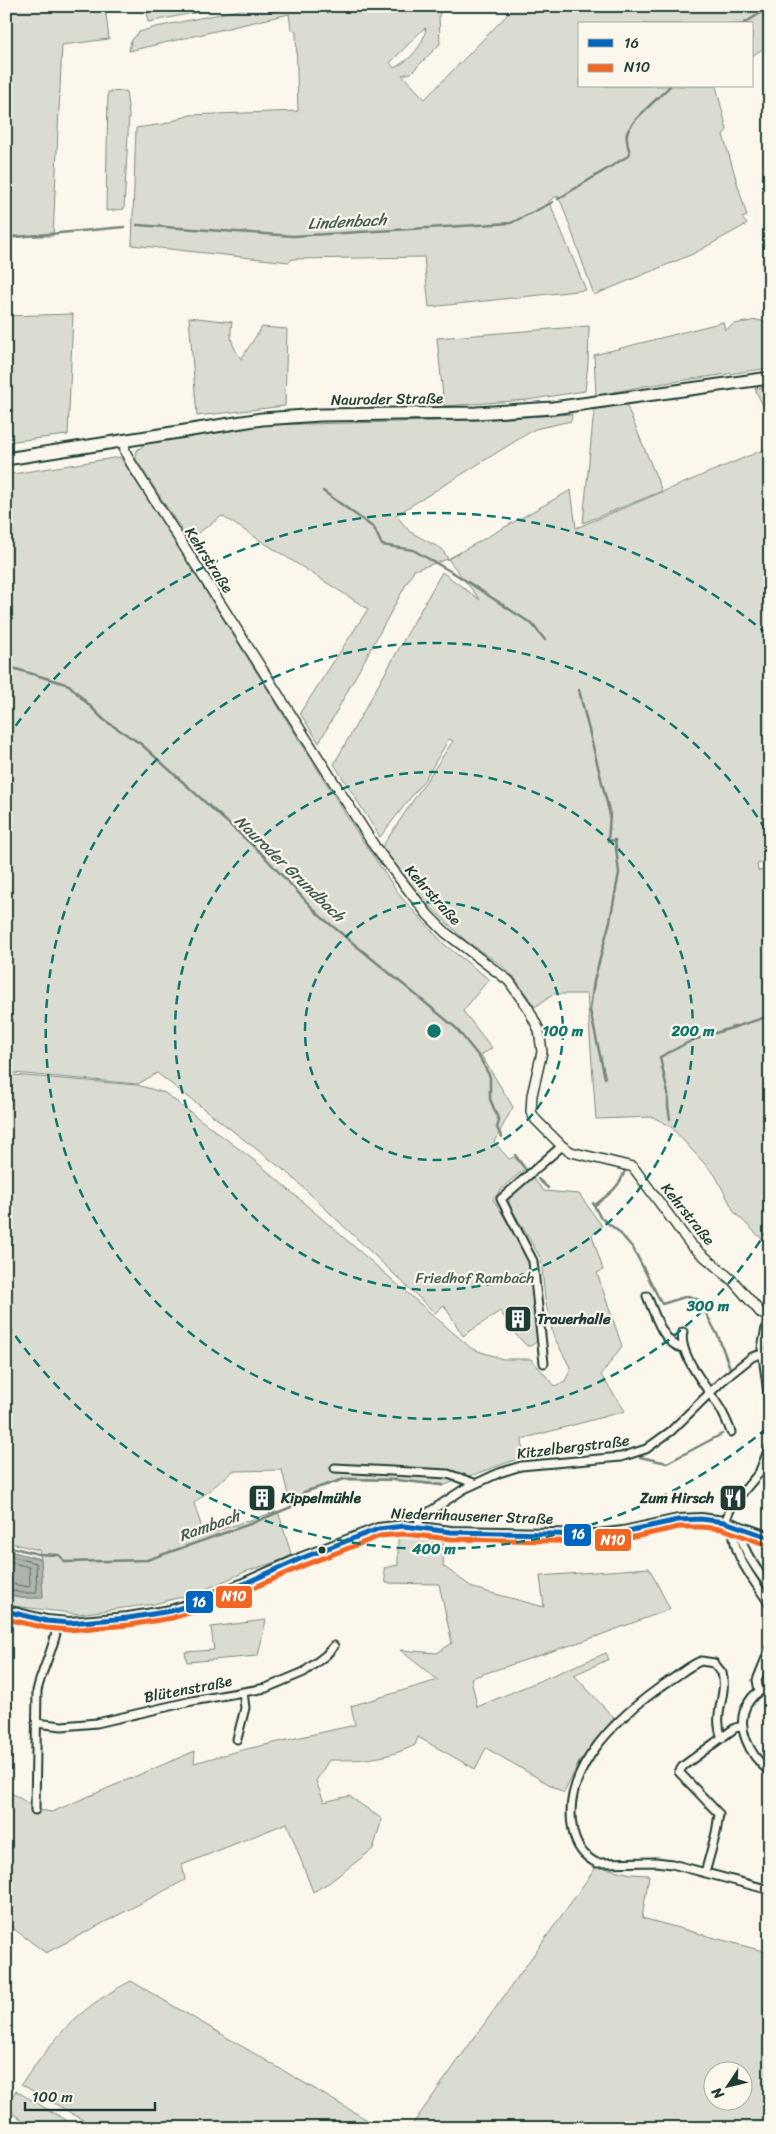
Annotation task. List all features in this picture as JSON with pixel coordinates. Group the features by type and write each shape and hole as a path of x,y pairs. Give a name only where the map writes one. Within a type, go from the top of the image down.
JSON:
{"main road":[{"name":"Nauroder Straße","path":"6,459 262,419 320,415 476,413 553,408 770,378"},
{"name":"Niedernhausener Straße","path":"6,1612 58,1622 80,1623 128,1618 185,1607 212,1598 302,1558 378,1529 396,1526 452,1532 598,1535 683,1519 713,1520 734,1525 770,1538"}],"street":[{"name":"Kehrstraße","path":"124,441 125,451 131,463 375,847 428,915 446,933 508,981 528,1008 539,1030 542,1052 532,1095 531,1112 562,1146 581,1156 633,1167 691,1245 733,1281 761,1313 769,1318"},
{"path":"544,1363 533,1261 501,1199 562,1146"},
{"path":"647,1296 664,1333 672,1342 683,1348"},
{"path":"769,1318 762,1340 762,1354 766,1363 770,1409"},
{"path":"683,1332 681,1340 683,1348 723,1413 731,1432"},
{"name":"Kitzelbergstraße","path":"417,1528 419,1521 426,1514 474,1483 521,1466 578,1462 639,1452 671,1431 709,1392 752,1357 762,1354"},
{"path":"770,1446 759,1473 732,1505 734,1525 732,1533 736,1548 741,1560 770,1605"},
{"path":"335,1468 448,1474 474,1483"},
{"path":"734,1525 741,1535 743,1545 770,1588"},
{"path":"35,1810 36,1723 39,1680 54,1640 58,1622"},
{"name":"Blütenstraße","path":"36,1723 62,1726 97,1723 192,1701 266,1688 292,1678 316,1664 334,1646"},
{"path":"758,1692 757,1680 770,1648"},
{"path":"722,1738 718,1722 724,1677 718,1666 706,1660 697,1662 652,1693 617,1723 587,1762 574,1787 571,1801 572,1826 578,1846 589,1859 597,1863 656,1862 672,1864 770,1890"},
{"path":"770,1689 758,1692 746,1707 743,1726 746,1741 754,1757 770,1772"},
{"path":"237,1740 245,1708 243,1692"},
{"path":"705,1873 719,1814 679,1772 683,1766 736,1728 743,1726"}],"green space":[{"path":"6,6 105,6 109,39 62,45 53,236 6,236"},
{"path":"147,6 228,6 148,22"},
{"path":"259,6 448,6 439,14 440,44 411,73 402,75 425,99 508,14 504,6 770,6 770,44 754,55 754,22 578,22 578,88 716,88 727,130 723,135 747,216 742,218 747,224 693,254 594,295 562,204 557,196 549,201 586,290 429,307 424,257 293,259 289,262 132,245 136,128 164,124 190,115 298,111 296,32 291,29 289,14 129,51 131,41 139,32","holes":["426,28 422,41 406,61 394,68 390,63"]},
{"path":"126,91 129,115 124,209 106,211 108,92"},
{"path":"73,314 68,435 6,442 6,316"},
{"path":"189,317 232,322 232,342 241,359 262,327 287,329 285,406 197,416"},
{"path":"757,320 770,321 770,368 644,386 596,396 594,355 723,322 725,330 734,324"},
{"path":"589,326 585,391 527,400 444,406 437,338"},
{"path":"770,387 770,420 755,389"},
{"path":"626,404 662,491 583,523 594,410"},
{"path":"572,414 571,421 535,429 396,515 410,532 442,549 448,559 414,570 319,743 300,713 368,609 222,516 188,540 136,459 137,450 146,444 264,425 478,420"},
{"path":"770,447 770,861 757,864 758,871 770,869 770,1247 735,1213 715,1175 670,1126 653,1117 596,1119 587,994 554,994 535,1007 514,977 501,965 466,941 423,900 382,847 453,741 449,739 425,779 380,837 334,764 442,572 480,600 448,559 571,490 576,528"},
{"name":"Friedhof Rambach","path":"120,457 358,834 401,897 445,945 490,980 463,1011 492,1048 481,1055 513,1107 494,1142 509,1159 514,1157 525,1169 506,1184 493,1199 531,1261 538,1340 531,1346 527,1346 517,1336 500,1311 463,1336 444,1305 435,1313 289,1174 157,1073 138,1084 14,1073 6,1076 6,475"},
{"path":"13,1075 137,1085 165,1093 259,1164 472,1349 503,1359 531,1359 555,1386 565,1381 571,1369 553,1335 545,1299 541,1259 509,1204 509,1199 532,1177 544,1191 579,1194 602,1226 592,1235 603,1270 597,1273 622,1346 601,1375 625,1411 522,1439 523,1457 442,1486 395,1480 345,1478 303,1492 291,1507 282,1470 233,1471 194,1503 204,1535 278,1511 292,1557 247,1571 197,1593 154,1604 78,1614 6,1605 6,1593 21,1598 43,1598 39,1550 6,1542 6,1077"},
{"path":"398,1536 444,1539 443,1566 473,1588 544,1607 540,1576 649,1568 670,1609 595,1637 471,1678 477,1707 606,1653 609,1659 574,1675 614,1718 579,1762 564,1793 486,1748 475,1769 418,1737 415,1745 393,1754 363,1759 329,1760 316,1781 324,1802 349,1796 382,1819 373,1849 330,1882 313,1892 287,1823 182,1865 185,1880 46,1953 6,1923 6,1790 40,1810 52,1812 195,1751 194,1763 242,1750 355,1725 351,1706 438,1680 400,1650 437,1653 452,1643 439,1584 386,1583 384,1568 398,1565"},
{"path":"266,1620 258,1656 187,1662 185,1652 214,1650 211,1627"},
{"path":"597,1866 631,1874 649,1875 642,1918 770,1953 770,2128 414,2128 412,2125"},
{"path":"131,1981 381,2128 97,2128 21,2084 73,2021 88,2008"},
{"path":"16,2091 80,2128 37,2128 6,2110 6,2104"}],"water":[{"path":"6,1550 41,1559 43,1598 20,1598 6,1593"}],"waterway":[{"name":"Lindenbach","path":"746,22 770,7"},
{"name":"Lindenbach","path":"558,199 628,156 630,153 627,133 630,127 668,88"},
{"name":"Lindenbach","path":"137,225 293,236 511,223 553,202"},
{"name":"Lindenbach","path":"6,238 124,227"},
{"path":"323,491 374,528 382,545 413,550 457,575 532,624 545,640"},
{"name":"Nauroder Grundbach","path":"6,666 69,685 104,720 141,744 261,853 319,915 456,1028 480,1058 490,1077 490,1099 499,1121 497,1128 502,1137"},
{"path":"579,690 610,815 608,841 615,840 619,873 610,921 594,981 590,1010 605,1078"},
{"path":"670,1119 668,1094 660,1057 693,1040 770,1016"},
{"path":"515,1155 526,1170"},
{"path":"595,1205 617,1186 625,1170"},
{"path":"538,1179 548,1188"},
{"path":"593,1203 600,1217 618,1231 633,1248 662,1304 688,1296 699,1300 718,1336 730,1368"},
{"name":"Rambach","path":"640,1457 667,1463 722,1434"},
{"name":"Rambach","path":"6,1546 38,1554 59,1555 65,1562 147,1560 250,1524 291,1507 304,1492 345,1479 396,1480 443,1485"}],"transit line":[{"name":"16","path":"6,1611 47,1621 69,1623 128,1618 171,1611 212,1598 302,1558 378,1529 404,1526 451,1532 598,1535 623,1532 678,1520 701,1519 725,1522 770,1538"},
{"name":"N10","path":"6,1619 46,1628 69,1630 129,1625 172,1618 215,1605 305,1565 380,1536 404,1534 451,1539 598,1542 625,1539 679,1527 701,1527 723,1529 767,1545"}],"place":[{"name":"Trauerhalle","path":"518,1319"},
{"name":"Kippelmühle","path":"262,1498"},
{"name":"Zum Hirsch","path":"733,1498"}]}
